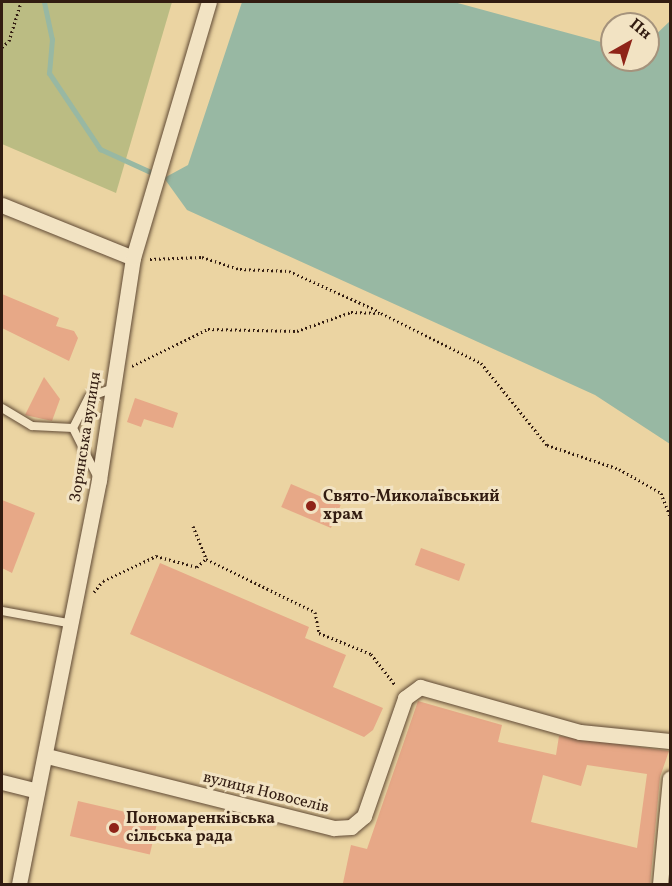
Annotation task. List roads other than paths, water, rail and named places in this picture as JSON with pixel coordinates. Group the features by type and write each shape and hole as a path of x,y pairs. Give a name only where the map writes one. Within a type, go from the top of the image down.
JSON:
{"street":[{"name":"Зорянська вулиця","path":"19,885 37,792 47,756 68,623 99,480 133,258 209,2"},
{"path":"2,205 133,258"},
{"name":"вулиця Новоселів","path":"47,756 334,828 351,827 364,816 405,698 420,687 580,732 670,741"},
{"path":"660,885 670,778"},
{"path":"2,782 37,792"}],"lane":[{"path":"73,428 89,397 113,382"},
{"path":"2,408 32,426 73,428"},
{"path":"73,428 99,480"},
{"path":"2,611 68,623"}],"waterway":[{"path":"44,2 52,39 49,73 100,149 157,175"}],"place":[{"name":"Свято-Миколаївський храм","path":"311,506"},
{"name":"Пономаренківська сільська рада","path":"114,828"}]}
